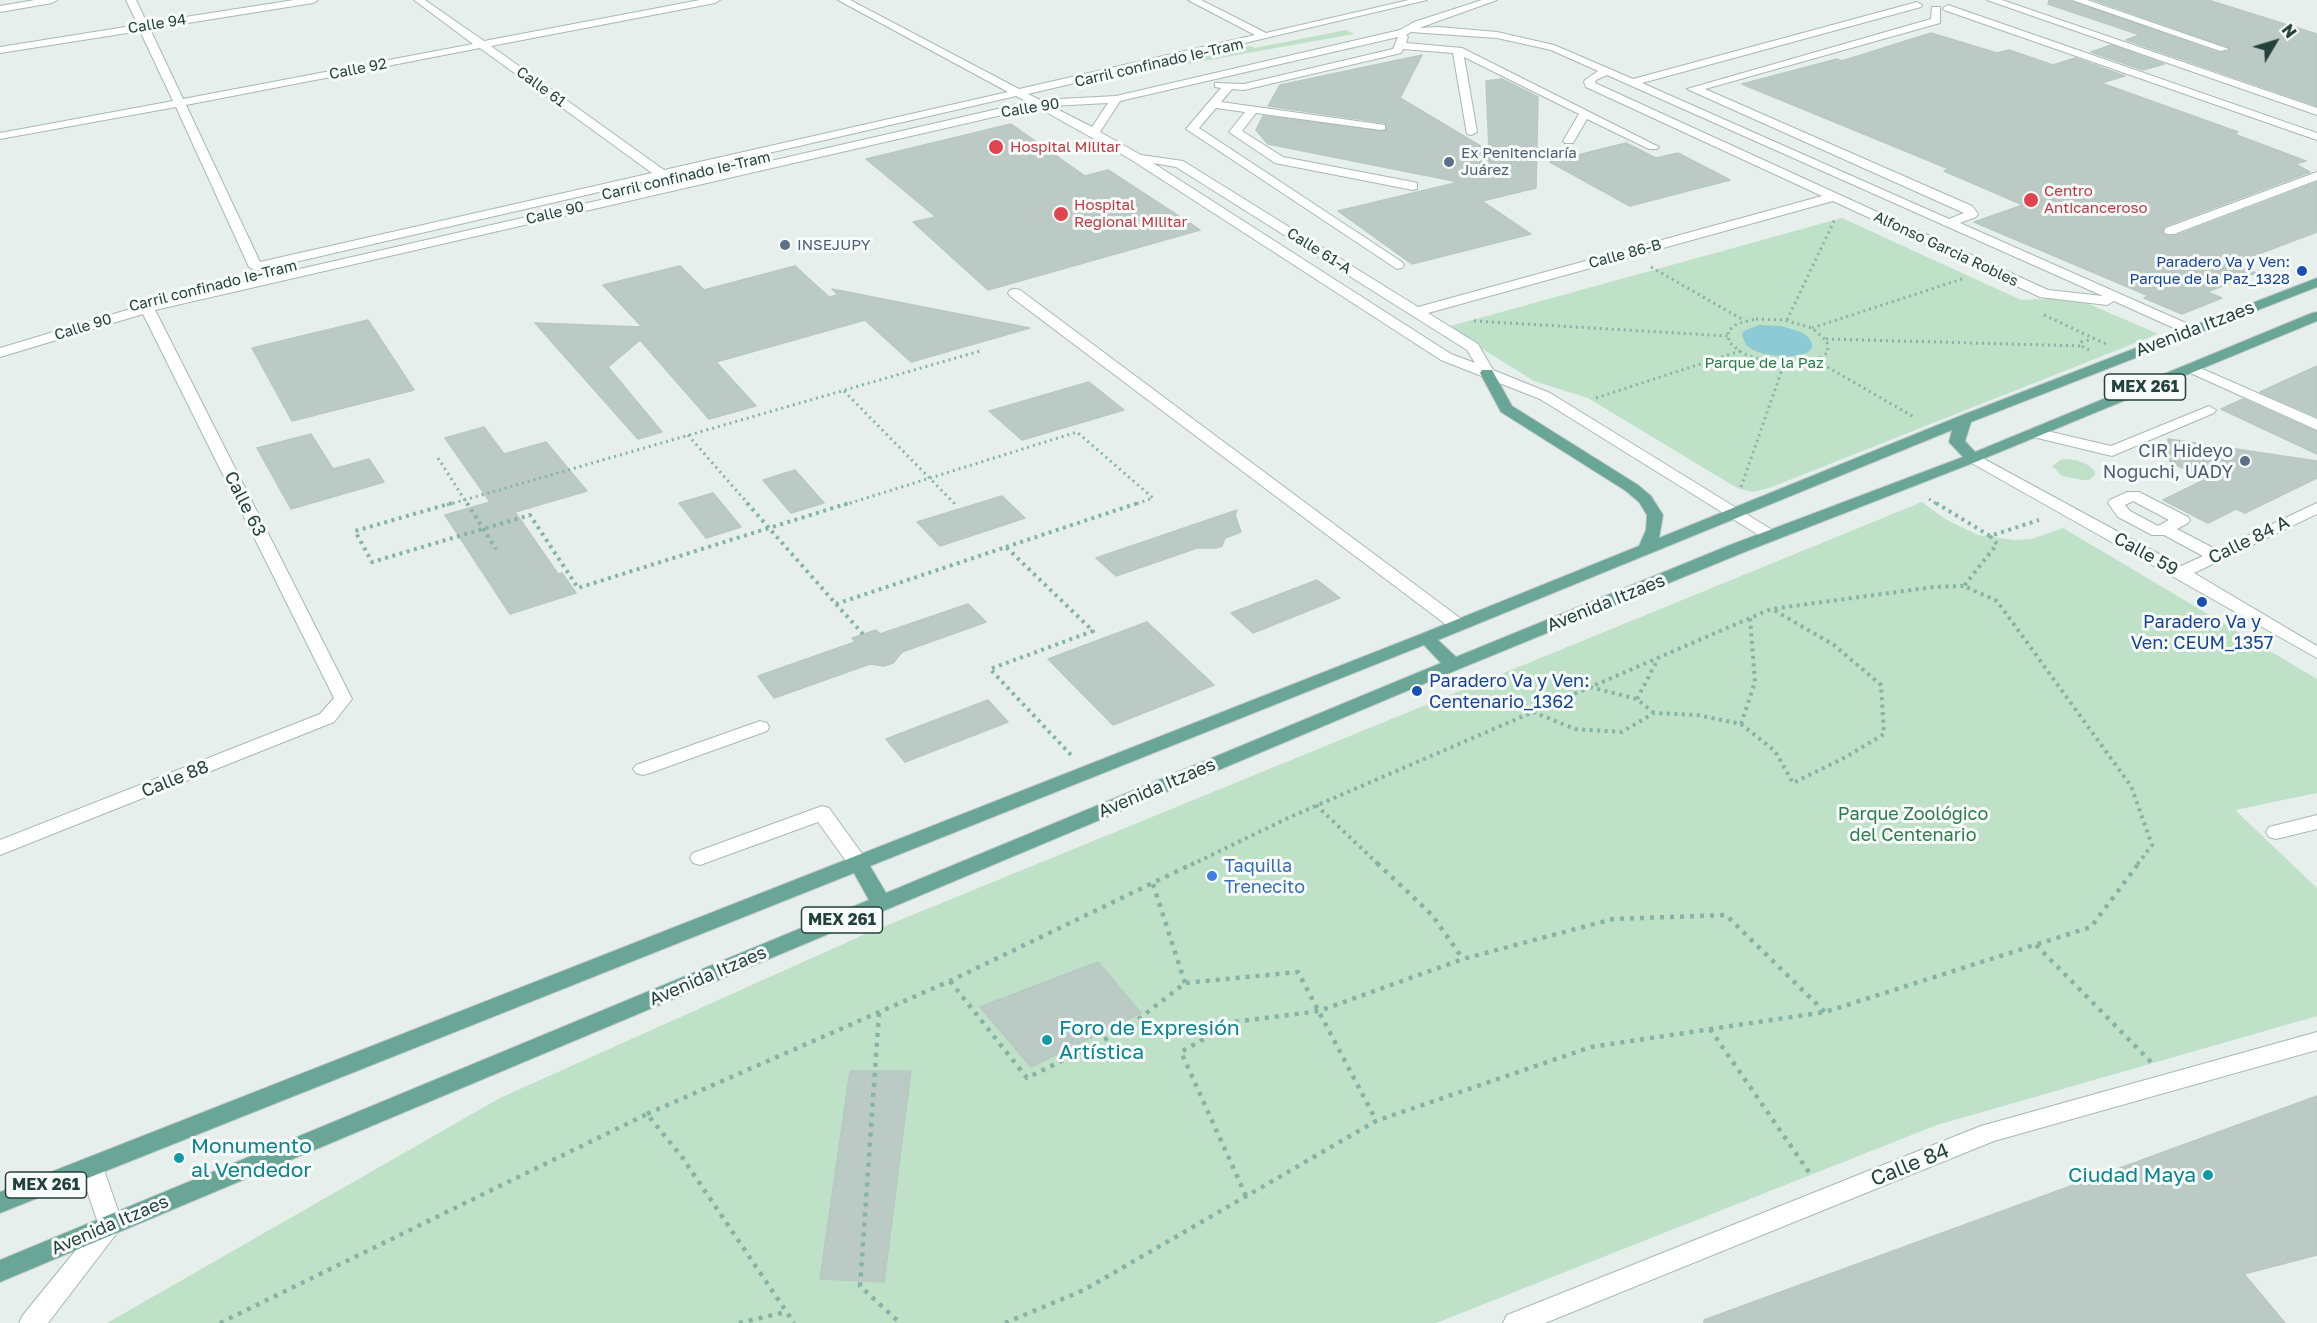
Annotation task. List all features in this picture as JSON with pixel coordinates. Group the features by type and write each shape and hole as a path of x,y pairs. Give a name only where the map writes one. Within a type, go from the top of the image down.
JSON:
{"main road":[{"name":"Avenida Itzaes","path":"0,1203 1427,638 1965,418 2317,282"},
{"name":"Avenida Itzaes","path":"0,1271 1453,665 1973,458 2317,316"},
{"path":"1487,373 1506,409 1632,488 1645,499 1655,515 1654,530 1646,549"},
{"path":"1965,418 1958,433 1957,442 1973,458"},
{"path":"1427,638 1453,665"},
{"path":"858,863 881,903"}],"street":[{"path":"0,9 52,0"},
{"path":"131,0 181,104"},
{"name":"Calle 94","path":"0,50 313,0"},
{"name":"Calle 61","path":"419,0 662,174"},
{"name":"Calle 92","path":"0,136 181,104 715,0"},
{"name":"Calle 61-A","path":"843,0 1040,103 1134,156 1437,351 1545,396 1771,537"},
{"path":"1193,0 1265,36"},
{"name":"Calle 90","path":"0,354 147,308 1040,103 1116,99 1332,50 1408,30 1470,5 1492,0"},
{"path":"1992,0 2317,112"},
{"path":"2077,0 2224,49"},
{"path":"1634,82 1914,3 1936,9 1948,4 2317,137"},
{"path":"1298,28 1396,6 1470,5"},
{"path":"1666,97 1936,21 1936,9"},
{"path":"1226,16 1246,12"},
{"path":"1192,83 1244,87 1397,51 1408,30 1381,24 1337,23 1298,28"},
{"name":"Carril confinado Ie-Tram","path":"0,346 110,312 271,271 673,179 1020,93 1266,38 1265,36 1298,28"},
{"name":"Alfonso Garcia Robles","path":"1408,30 1468,32 1520,39 1554,48 2192,331"},
{"path":"1399,46 1445,47 1458,50 1653,147"},
{"path":"1458,50 1471,132"},
{"name":"Alfonso Garcia Robles","path":"1608,71 1592,78 1590,85 2045,294 2089,297 2151,313"},
{"path":"1229,86 1192,129 1397,265"},
{"path":"1696,88 1968,209 1972,213 1950,223"},
{"name":"Calle 90","path":"181,104 256,267 1020,93"},
{"path":"1094,133 1116,99"},
{"path":"1213,104 1381,127"},
{"path":"1253,109 1235,132 1279,160 1413,186"},
{"path":"1569,141 1585,113"},
{"path":"1754,136 1785,127"},
{"name":"Calle 61-A","path":"1134,156 1179,164 1473,347 1487,373"},
{"name":"Alfonso Garcia Robles","path":"1750,158 1778,162 1805,159"},
{"path":"2170,231 2317,176"},
{"name":"Calle 86-B","path":"1416,312 1833,197"},
{"path":"1015,293 1458,625"},
{"name":"Calle 63","path":"147,308 343,699"},
{"path":"2191,368 2317,425"},
{"path":"2034,433 2112,451 2209,410"},
{"name":"Calle 59","path":"1973,458 2181,573 2317,653"},
{"name":"Calle 84 A","path":"2181,573 2317,508"},
{"path":"2164,529 2216,556"},
{"name":"Calle 88","path":"0,848 327,718 343,699"},
{"path":"643,769 760,727"},
{"path":"700,858 822,813 858,863"},
{"path":"2276,831 2317,822"},
{"name":"Calle 84","path":"1516,1323 1989,1133 2317,1041"},
{"path":"32,1323 111,1225 91,1167"}],"path":[{"path":"1787,321 1835,218"},
{"path":"1627,254 1745,321"},
{"path":"1812,328 1965,278"},
{"path":"2039,313 2113,347"},
{"path":"1770,318 1787,321 1812,328 1826,339 1828,352 1816,361 1784,364 1764,361 1740,351 1730,342 1728,336 1732,327 1745,321 1770,318"},
{"path":"1469,321 1728,336"},
{"path":"1826,339 2082,346 2094,352"},
{"path":"2082,346 2081,342 2086,340 2097,340"},
{"path":"836,604 1154,498 1077,432 578,588 530,515 372,562 355,531 980,351"},
{"path":"1596,398 1740,351"},
{"path":"1816,361 1923,422"},
{"path":"1741,487 1784,364"},
{"path":"843,391 955,504"},
{"path":"688,435 863,634"},
{"path":"438,458 496,549"},
{"path":"1929,500 1990,536 1997,544 1964,586"},
{"path":"1990,536 2044,518"},
{"path":"1006,547 1093,631 990,669 1071,755"},
{"path":"220,1323 647,1114 950,981 1316,805 1771,609 1934,587 1964,586 1997,601 2131,786 2152,845 2091,927 1826,1012 1592,1047 1376,1120 1084,1290 1016,1322 1005,1323"},
{"path":"1533,712 1575,729 1622,732 1654,714 1697,715 1741,724 1774,751 1794,783 1846,757 1884,734 1881,685 1834,645 1771,609"},
{"path":"1741,724 1755,682 1750,618"},
{"path":"1637,699 1659,657"},
{"path":"1590,687 1637,699 1654,714"},
{"path":"1316,805 1432,915 1463,959"},
{"path":"1153,884 1185,983"},
{"path":"1246,1196 1181,1052 1234,1022 1319,1011 1463,959 1613,919 1726,915 1826,1012"},
{"path":"2036,945 2151,1062"},
{"path":"950,981 1027,1078 1126,1029 1185,983 1298,972 1376,1120"},
{"path":"879,1013 860,1286 900,1323"},
{"path":"1710,1029 1811,1175"},
{"path":"647,1114 682,1156 794,1323"},
{"path":"739,1323 786,1312"}],"green space":[{"path":"1346,30 1354,34 1114,77 1251,46 1255,48"},
{"name":"Parque de la Paz","path":"1842,218 2021,300 2065,298 2082,301 2158,334 1769,488 1753,492 1740,489 1727,482 1588,398 1534,381 1447,327"},
{"path":"2062,459 2076,460 2088,465 2095,471 2095,475 2089,480 2062,476 2052,466"},
{"name":"Parque Zoológico del Centenario","path":"1922,502 1945,519 1978,535 2014,540 2032,539 2063,528 2317,679 2317,793 2235,810 2317,888 2317,1016 1937,1125 1436,1323 107,1323 500,1098 861,936"}],"water":[{"path":"1759,325 1781,326 1801,332 1808,337 1812,348 1807,353 1788,357 1753,350 1746,345 1742,335 1744,331"}],"building":[{"path":"2049,0 2070,0 2219,53 2229,51 2231,48 2094,0 2208,0 2317,34 2317,106 2126,40 2140,35 2048,4"},
{"path":"1931,33 1997,53 2009,50 2053,65 2075,58 2125,76 2101,83 2238,132 2234,134 2306,161 2295,164 2310,172 2165,226 2162,232 2166,236 2175,236 2317,182 2317,232 2232,264 2256,273 2207,292 2222,298 2182,314 2144,298 2149,296 1974,222 2023,205 1944,171 1949,169 1742,84 1837,59 1842,61"},
{"path":"2111,45 2164,64 2143,70 2091,52"},
{"name":"Ex Penitenciaría Juárez","path":"1422,55 1400,98 1489,151 1486,81 1502,79 1538,97 1536,188 1482,201 1531,234 1412,264 1338,211 1459,182 1268,144 1256,130 1263,116 1386,131 1385,123 1268,106 1280,85"},
{"name":"Hospital Regional Militar","path":"1011,124 1085,176 1108,170 1200,230 988,290 913,222 936,217 866,159"},
{"path":"1626,143 1656,158 1678,153 1730,180 1630,206 1550,162"},
{"path":"680,266 704,290 795,266 829,297 838,295 832,289 1030,328 911,362 865,320 716,362 756,406 709,419 640,340 608,367 662,432 638,439 535,323 642,327 603,285"},
{"path":"368,320 414,390 292,421 252,348"},
{"path":"2317,366 2317,417 2260,392"},
{"path":"1089,382 1124,410 1022,440 989,411"},
{"path":"2243,399 2317,432 2317,454 2221,409"},
{"path":"484,427 504,454 546,442 587,491 515,512 558,574 562,573 576,593 510,614 445,515 490,502 445,438"},
{"path":"311,434 333,469 369,459 384,482 291,509 257,448"},
{"name":"CIR Hideyo Noguchi, UADY","path":"2168,439 2317,461 2317,478 2245,513 2236,509 2208,523 2163,500 2206,479 2170,462"},
{"path":"795,470 824,503 791,513 763,480"},
{"path":"713,493 741,527 706,538 679,503"},
{"path":"1002,496 1025,518 940,546 917,522"},
{"path":"1237,510 1235,515 1241,532 1225,538 1222,546 1197,548 1116,576 1096,558"},
{"path":"1317,580 1340,598 1253,633 1231,613"},
{"path":"968,604 986,622 902,652 893,663 884,666 870,664 774,698 758,676 855,642 852,638 876,630 880,634"},
{"path":"1147,622 1214,685 1113,725 1048,659"},
{"path":"988,700 1008,722 905,762 886,739"},
{"name":"Foro de Expresión Artística","path":"1098,962 1141,1013 1031,1067 980,1007"},
{"path":"850,1071 911,1071 884,1282 820,1279"},
{"name":"Ciudad Maya","path":"2317,1096 2317,1255 2244,1274 2285,1323 1704,1323 1704,1320"}],"place":[{"name":"Hospital Militar","path":"996,147"},
{"name":"Ex Penitenciaría Juárez","path":"1449,162"},
{"name":"Centro Anticanceroso","path":"2031,200"},
{"name":"Hospital Regional Militar","path":"1061,214"},
{"name":"INSEJUPY","path":"785,245"},
{"name":"Paradero Va y Ven: Parque de la Paz_1328","path":"2302,271"},
{"name":"CIR Hideyo Noguchi, UADY","path":"2245,461"},
{"name":"Paradero Va y Ven: CEUM_1357","path":"2202,602"},
{"name":"Paradero Va y Ven: Centenario_1362","path":"1417,691"},
{"name":"Taquilla Trenecito","path":"1212,876"},
{"name":"Foro de Expresión Artística","path":"1047,1040"},
{"name":"Monumento al Vendedor","path":"179,1158"},
{"name":"Ciudad Maya","path":"2208,1175"}]}
